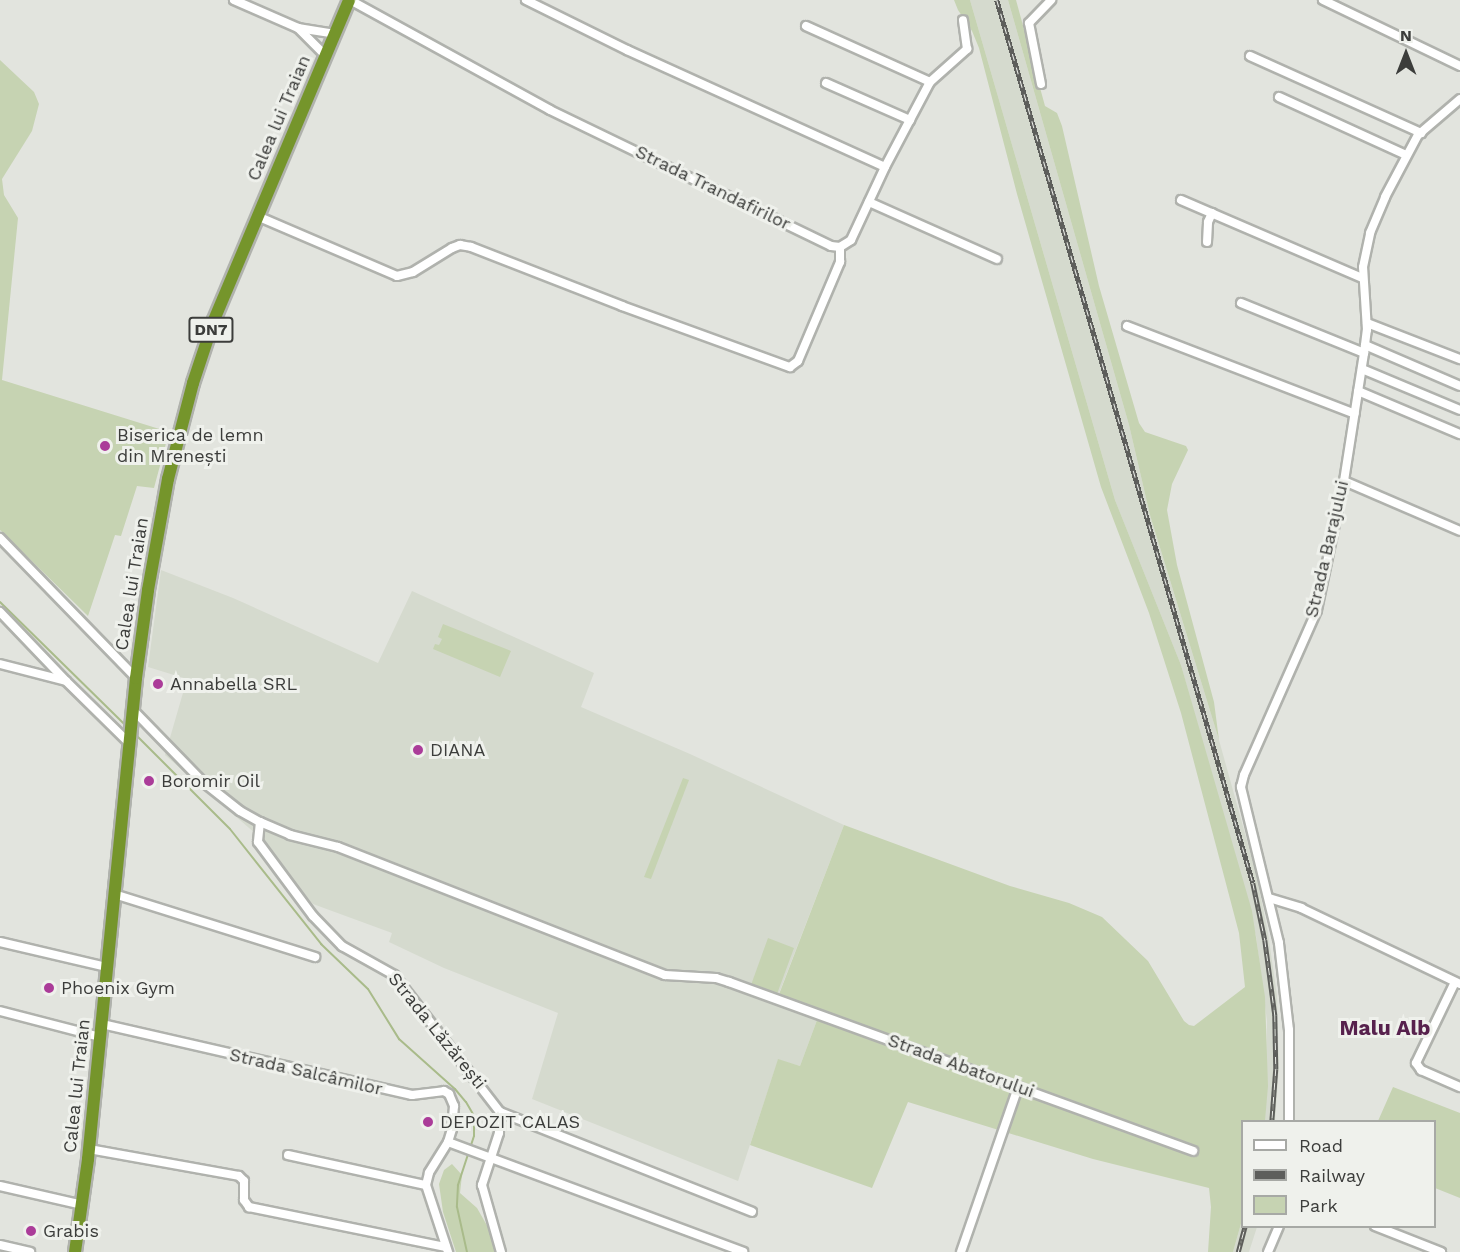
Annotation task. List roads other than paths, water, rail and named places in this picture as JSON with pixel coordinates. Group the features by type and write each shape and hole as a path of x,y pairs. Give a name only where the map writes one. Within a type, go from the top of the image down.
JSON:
{"highway":[{"name":"Calea lui Traian","path":"75,1252 89,1149 136,678 156,537 184,414 214,320 349,0"}],"street":[{"path":"234,0 298,28 334,34"},
{"name":"Strada Trandafirilor","path":"349,0 550,110 831,246 840,247"},
{"path":"526,0 638,55 885,167"},
{"path":"1041,84 1029,23 1051,0"},
{"path":"1323,0 1460,66"},
{"path":"257,216 397,276 413,272 460,244 471,247 622,306 790,367 798,361 840,262 840,247 851,240 885,167 930,82 967,49 963,20"},
{"path":"806,26 930,82"},
{"path":"298,28 325,55"},
{"path":"1250,56 1420,133"},
{"path":"826,83 910,120"},
{"path":"1279,97 1406,154"},
{"name":"Strada Barajului","path":"1289,1120 1287,1004 1279,943 1241,787 1244,775 1317,610 1344,481 1362,369 1367,323 1362,278 1370,233 1406,154 1420,133 1460,99"},
{"path":"1181,200 1362,278"},
{"path":"869,202 997,259"},
{"path":"1207,242 1208,222 1212,213"},
{"path":"1241,303 1460,386"},
{"path":"1367,323 1460,359"},
{"path":"1127,326 1355,414"},
{"path":"1362,369 1460,410"},
{"path":"1358,390 1460,434"},
{"path":"1344,481 1460,531"},
{"path":"0,538 136,678"},
{"path":"0,612 66,681 130,740"},
{"path":"0,664 66,681"},
{"name":"Strada Abatorului","path":"133,710 202,781 240,811 290,835 338,847 665,975 716,978 729,982 1193,1151"},
{"name":"Strada Lăzărești","path":"260,822 258,842 313,916 342,946 394,975 500,1112"},
{"path":"114,894 315,957"},
{"path":"1269,898 1301,908 1457,983 1416,1063 1421,1070 1460,1087"},
{"path":"0,942 107,967"},
{"path":"0,1011 101,1030"},
{"name":"Strada Salcâmilor","path":"101,1030 412,1095 444,1091 449,1094 454,1106 448,1142"},
{"path":"962,1252 1018,1087"},
{"path":"501,1252 482,1193 484,1174 499,1133 500,1112 752,1212"},
{"path":"447,1250 426,1185 429,1173 448,1142 743,1252"},
{"path":"89,1149 239,1176 244,1181 244,1200 249,1207 447,1250"},
{"path":"288,1155 426,1185"},
{"path":"0,1186 83,1205"},
{"path":"1268,1252 1279,1228"},
{"path":"1378,1228 1442,1252"},
{"path":"0,1245 30,1252"}],"waterway":[{"path":"0,602 126,726"},
{"path":"135,734 230,829 321,944 368,989 399,1039 455,1089 466,1102 474,1116 474,1136 458,1185 457,1207 467,1252"}],"railway":[{"path":"997,0 1253,883 1265,940 1275,1015 1276,1069 1272,1120"},
{"path":"1238,1252 1244,1228"}],"place":[{"name":"Biserica de lemn din Mrenești","path":"105,446"},
{"name":"Annabella SRL","path":"158,684"},
{"name":"DIANA","path":"418,750"},
{"name":"Boromir Oil","path":"149,781"},
{"name":"Phoenix Gym","path":"49,988"},
{"name":"DEPOZIT CALAS","path":"428,1122"},
{"name":"Grabis","path":"31,1231"}],"district":[{"name":"Malu Alb","path":"1385,1028"}]}
